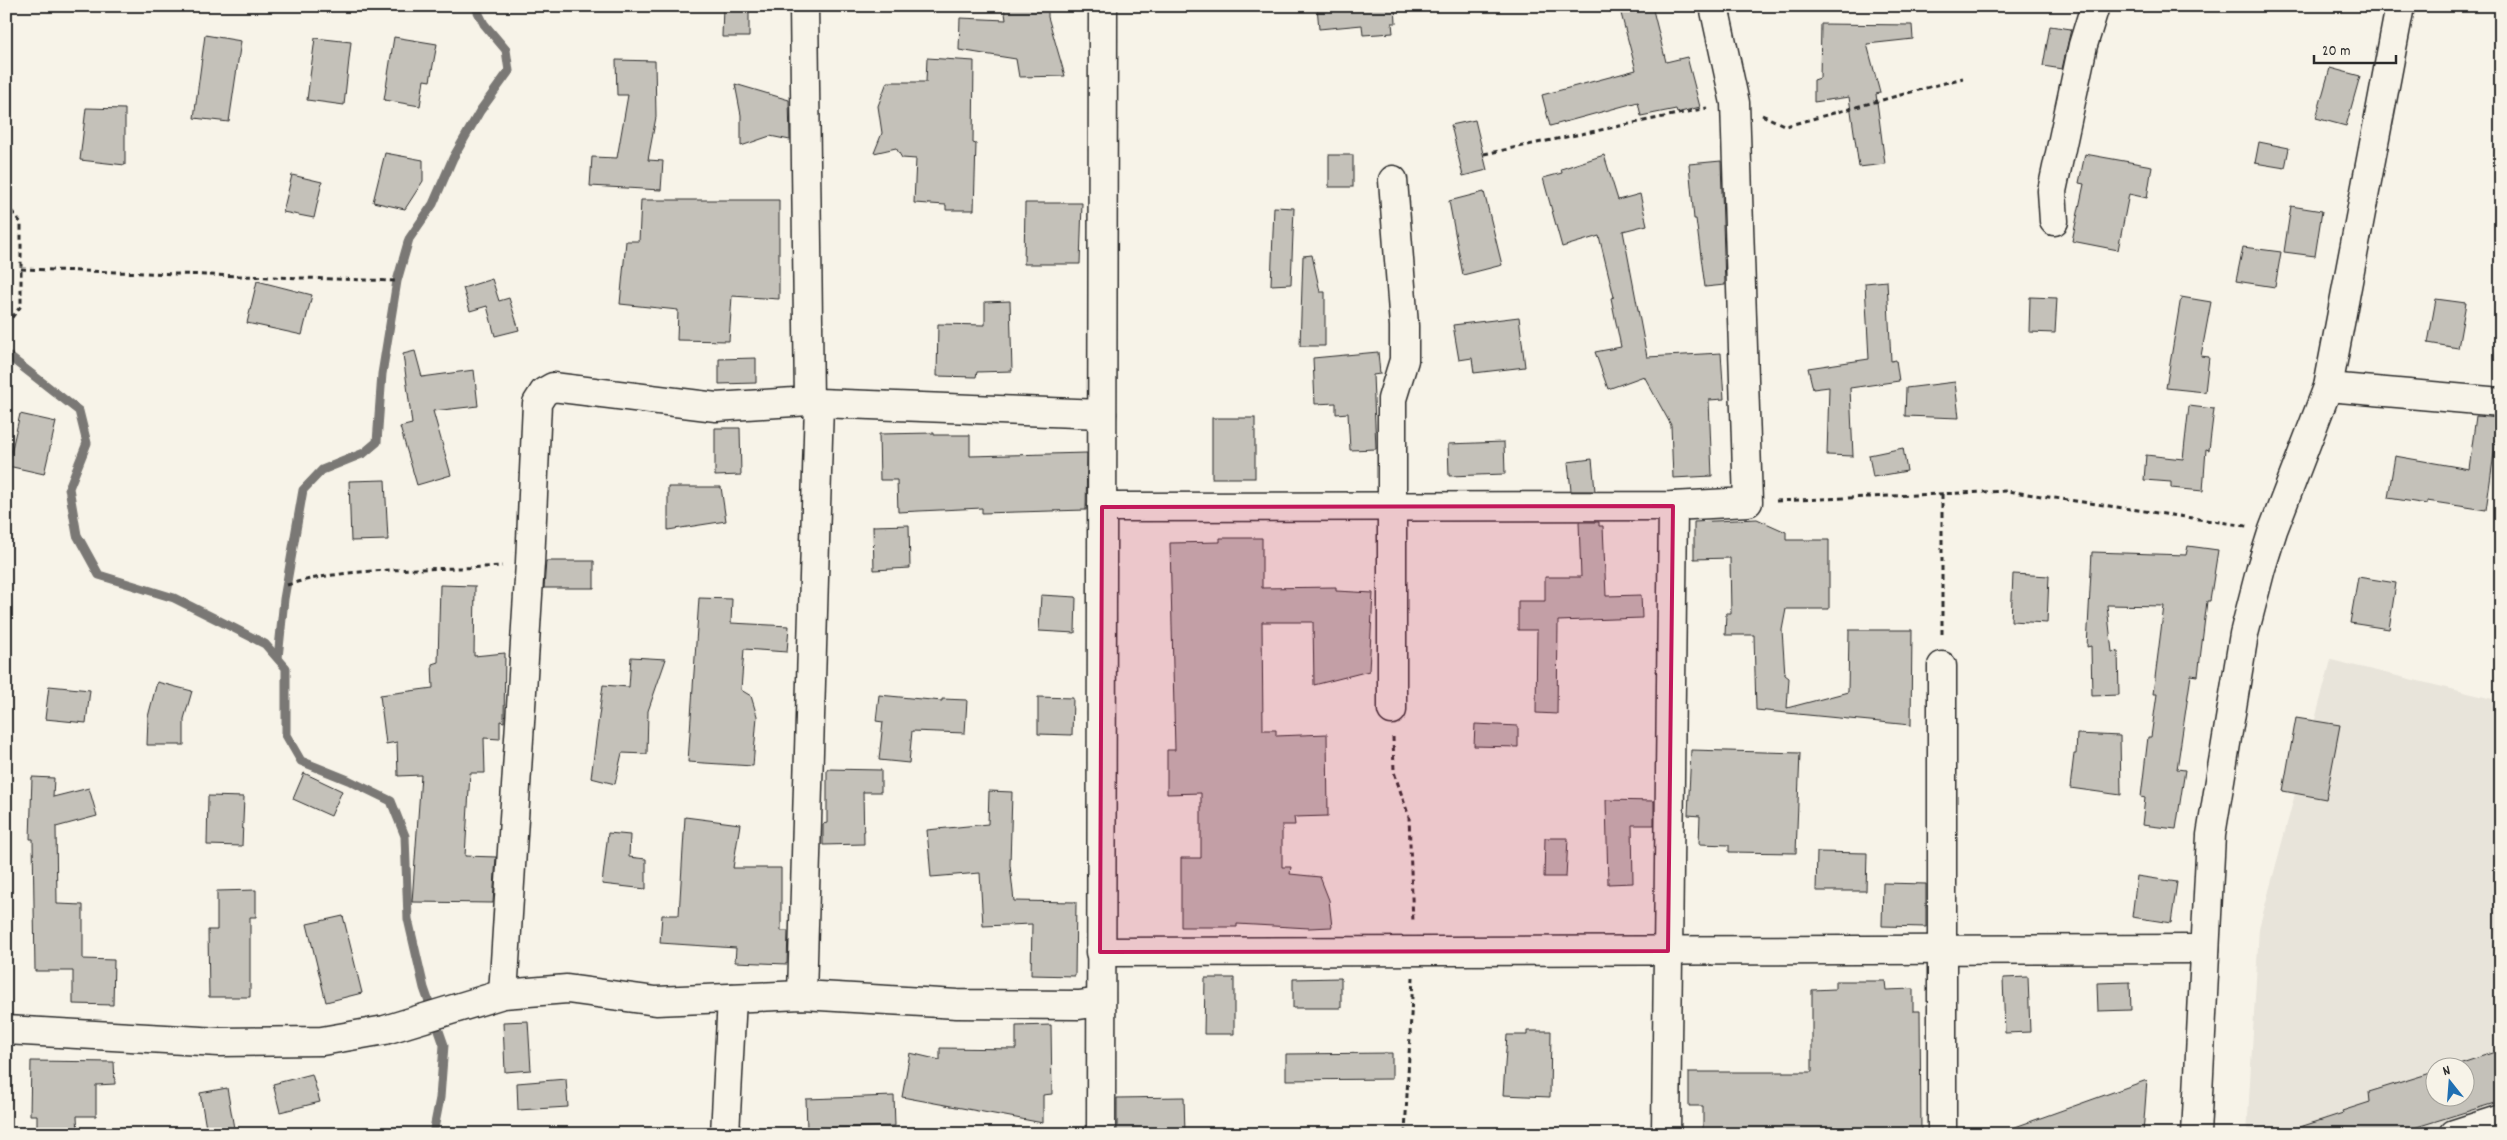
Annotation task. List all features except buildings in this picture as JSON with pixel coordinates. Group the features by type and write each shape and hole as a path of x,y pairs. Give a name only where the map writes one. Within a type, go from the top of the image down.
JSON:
{"street":[{"path":"802,995 814,402 804,6"},
{"path":"1101,1134 1103,6"},
{"path":"1102,507 1673,506 1748,502 1735,103 1714,6"},
{"path":"2054,221 2052,191 2083,45 2095,6"},
{"path":"2196,1134 2213,825 2244,634 2260,568 2328,387 2400,6"},
{"path":"1392,710 1392,398 1404,360 1404,326 1393,180"},
{"path":"503,994 530,563 537,404 544,392 553,387 716,407 814,402 1102,414"},
{"path":"2328,387 2501,402"},
{"path":"1666,1134 1673,506"},
{"path":"1942,666 1942,1134"},
{"path":"1100,952 2205,950"},
{"path":"6,1030 219,1042 322,1041 385,1030 406,1022 503,994 567,989 656,1001 802,995 957,1004 1079,1006 1100,1002"},
{"path":"725,1134 732,998"},
{"path":"2454,1134 2501,1119"}],"path":[{"path":"6,204 21,224 21,306 6,325"},
{"path":"21,269 397,281"},
{"path":"1748,502 2007,491 2273,530"},
{"path":"1942,494 1942,666"},
{"path":"287,585 304,579 383,571 460,569 530,563"},
{"path":"1392,710 1394,772 1409,817 1414,952 1405,1134"}],"highlighted area":[{"path":"1673,506 1668,951 1100,952 1102,507"}],"shaded area":[{"path":"2331,660 2501,701 2501,1134 2247,1134 2259,928"}],"waterway":[{"path":"278,658 284,599 303,490 322,470 364,453 377,442 382,374 397,281 409,239 433,204 453,158 480,111 509,71 506,50 484,24 475,6"},
{"path":"6,354 79,411 87,443 69,488 77,535 99,575 174,598 265,644 286,668 286,735 301,761 348,780 391,801 405,836 408,919 424,988 444,1045 440,1098 433,1134"}]}
